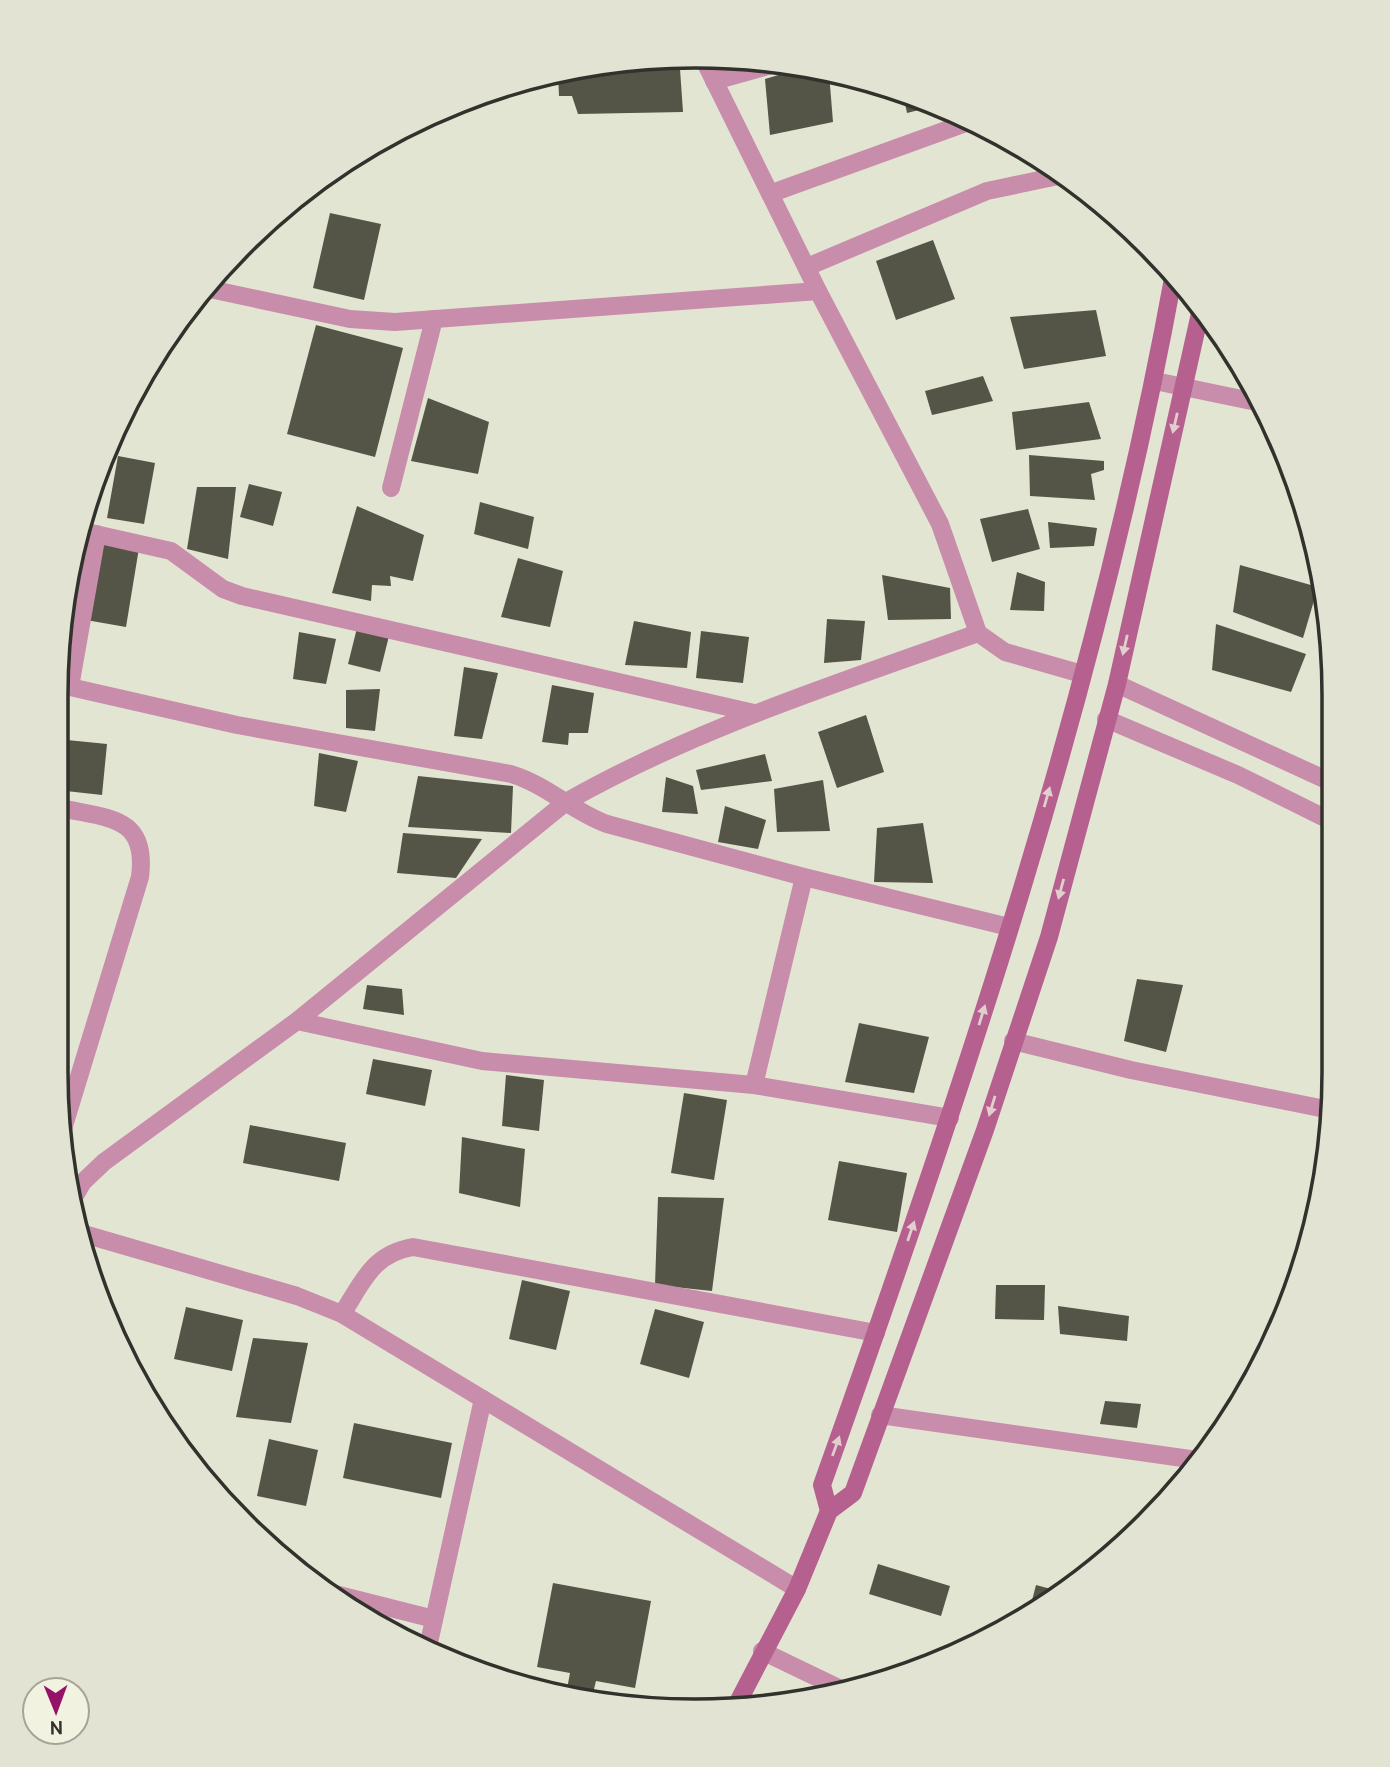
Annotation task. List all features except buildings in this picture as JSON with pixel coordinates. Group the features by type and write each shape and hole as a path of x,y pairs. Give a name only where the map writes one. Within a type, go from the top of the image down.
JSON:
{"main road":[{"path":"828,1511 822,1485 950,1118 1009,927 1082,674 1155,381 1171,288"},
{"path":"740,1697 762,1651 797,1589 828,1511 853,1493 985,1130 1049,937 1117,684 1198,322"}],"street":[{"path":"708,69 772,193 817,291 940,524 978,633 1005,652 1082,674"},
{"path":"714,81 749,71"},
{"path":"772,193 957,126"},
{"path":"807,267 988,191 1049,178"},
{"path":"217,291 349,319 395,322 817,291"},
{"path":"391,488 434,319"},
{"path":"1155,381 1248,400"},
{"path":"71,646 90,533 171,551 223,589 242,596 754,713"},
{"path":"79,1189 104,1162 297,1021 566,802 604,780 754,713 978,633"},
{"path":"1117,684 1322,778"},
{"path":"68,687 237,725 511,774 533,781 589,818 607,824 804,877 1009,927"},
{"path":"1106,719 1238,775 1322,817"},
{"path":"68,810 119,822 136,834 144,852 141,877 70,1110"},
{"path":"754,1085 804,877"},
{"path":"297,1021 482,1061 754,1085 950,1118"},
{"path":"1013,1041 1131,1070 1320,1108"},
{"path":"91,1236 297,1296 342,1314 797,1589"},
{"path":"342,1314 375,1263 393,1250 413,1247 876,1333"},
{"path":"430,1639 483,1399"},
{"path":"880,1415 1188,1459"},
{"path":"358,1600 434,1619"},
{"path":"762,1651 830,1684"}]}
